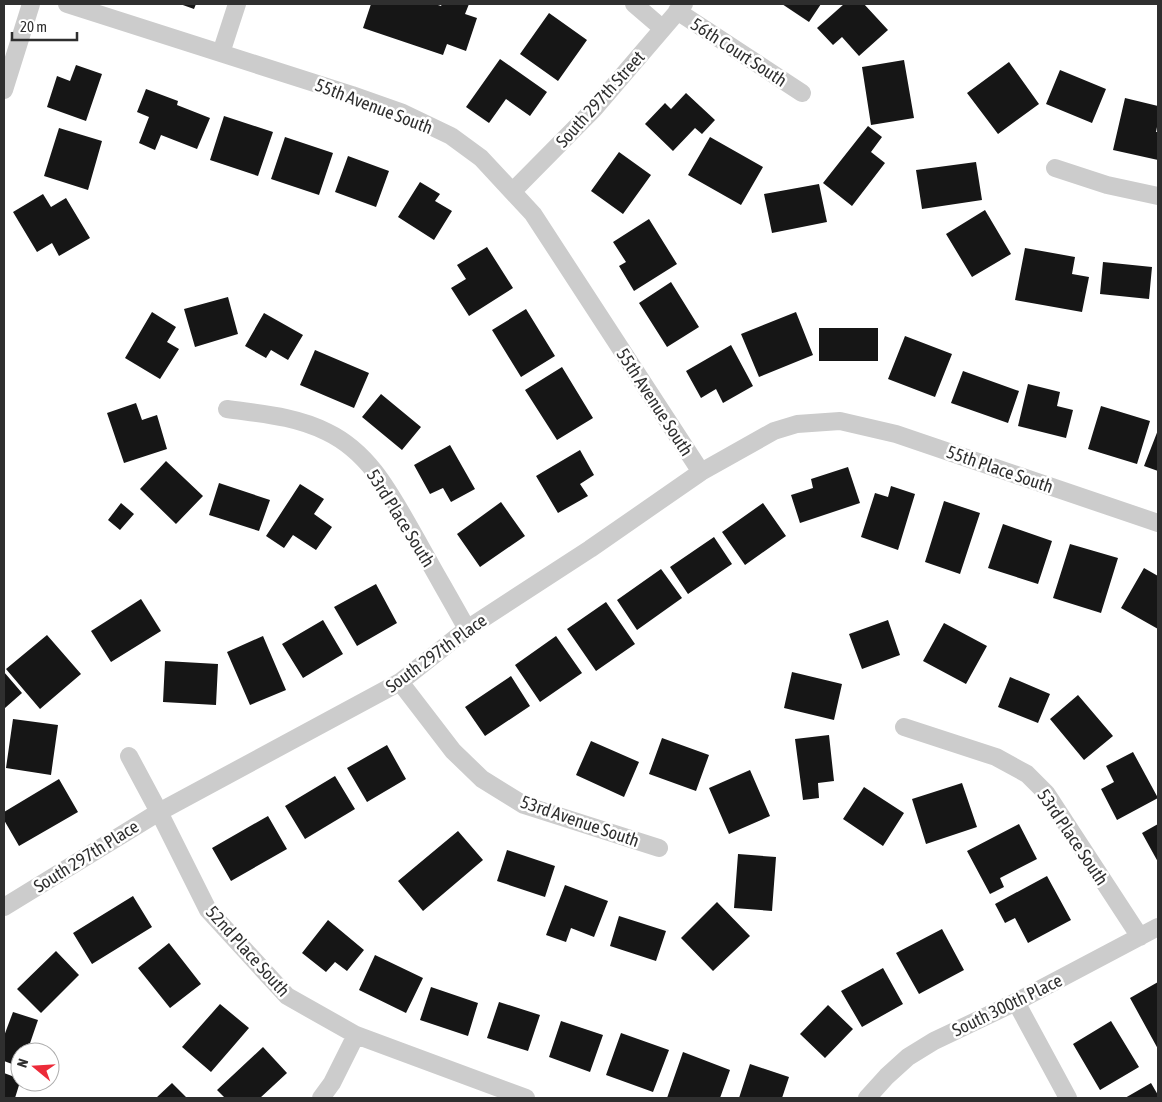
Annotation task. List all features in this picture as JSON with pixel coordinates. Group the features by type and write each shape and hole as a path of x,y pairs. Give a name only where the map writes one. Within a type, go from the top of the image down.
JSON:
{"street":[{"path":"4,90 31,4"},
{"name":"55th Avenue South","path":"67,4 403,113 451,136 481,158 533,214 701,472"},
{"path":"220,53 237,4"},
{"path":"634,4 662,28"},
{"name":"South 297th Street","path":"513,191 594,109 680,8"},
{"name":"56th Court South","path":"680,8 802,93"},
{"path":"1055,168 1107,185 1158,196"},
{"name":"53rd Place South","path":"227,409 292,418 328,432 354,449 376,471 387,488 467,629"},
{"name":"South 297th Place","path":"4,907 159,812 400,682 467,629 590,550 701,472 774,431 797,424 840,421"},
{"name":"55th Place South","path":"840,421 896,434 1158,523"},
{"name":"53rd Avenue South","path":"400,682 453,751 482,779 524,805 659,848"},
{"name":"53rd Place South","path":"904,727 996,757 1027,774 1046,793 1140,937"},
{"name":"52nd Place South","path":"129,756 208,910 287,996 356,1036 526,1098"},
{"name":"South 300th Place","path":"867,1098 908,1057 934,1041 1016,1002 1158,927"},
{"path":"1016,1002 1068,1098"},
{"path":"321,1098 332,1083 356,1036"}],"building":[{"path":"180,4 196,4 194,9"},
{"path":"371,4 435,4 441,6 442,4 469,4 465,14 477,18 466,51 447,44 443,55 363,28"},
{"path":"782,4 821,4 809,22"},
{"path":"844,4 864,4 888,30 859,56 842,37 833,45 817,28"},
{"path":"549,13 587,40 558,81 520,54"},
{"path":"500,59 547,92 530,116 506,99 489,123 466,107"},
{"path":"904,60 914,118 871,125 862,67"},
{"path":"1009,62 1039,104 998,134 967,93"},
{"path":"76,65 102,74 86,121 47,107 57,76 70,81"},
{"path":"1060,70 1106,89 1092,123 1046,104"},
{"path":"146,89 178,101 177,105 210,118 197,149 161,135 155,150 139,143 149,117 137,112"},
{"path":"686,93 715,120 702,134 695,128 673,151 645,124 665,103 671,109"},
{"path":"1125,98 1158,106 1156,132 1158,132 1158,160 1113,150"},
{"path":"224,116 273,132 258,176 210,160"},
{"path":"868,126 882,137 871,152 885,163 852,206 823,183"},
{"path":"59,128 102,141 88,190 44,176"},
{"path":"285,137 333,153 319,195 271,179"},
{"path":"710,137 763,167 741,205 688,175"},
{"path":"619,152 651,175 623,214 591,191"},
{"path":"348,156 389,171 376,207 335,192"},
{"path":"976,162 982,200 922,209 916,170"},
{"path":"420,182 440,194 435,201 452,211 434,240 398,217"},
{"path":"819,184 827,222 772,233 764,194"},
{"path":"43,194 51,207 66,198 90,238 59,256 52,243 37,252 13,212"},
{"path":"985,210 1011,254 972,277 946,234"},
{"path":"649,219 677,264 634,291 619,266 626,262 613,242"},
{"path":"487,247 513,288 469,316 451,288 466,279 457,265"},
{"path":"1025,248 1075,257 1072,274 1089,277 1082,312 1015,300"},
{"path":"1103,262 1152,267 1149,299 1100,294"},
{"path":"671,282 699,327 667,347 639,303"},
{"path":"228,297 238,334 195,347 184,309"},
{"path":"526,309 555,356 521,377 492,330"},
{"path":"152,312 176,327 167,342 179,349 160,379 125,358"},
{"path":"796,312 813,355 759,377 741,334"},
{"path":"264,313 303,335 288,360 271,350 266,358 245,346"},
{"path":"819,328 878,328 878,361 819,361"},
{"path":"905,336 952,354 935,397 888,379"},
{"path":"731,345 753,386 723,403 716,389 701,398 686,371"},
{"path":"315,350 369,373 354,408 300,385"},
{"path":"562,367 593,418 557,440 525,390"},
{"path":"963,371 1019,391 1008,423 951,403"},
{"path":"1028,384 1060,392 1057,406 1073,410 1066,438 1018,426"},
{"path":"381,394 421,427 402,450 362,417"},
{"path":"136,403 142,420 157,415 167,449 124,463 107,413"},
{"path":"1101,406 1150,421 1137,464 1088,449"},
{"path":"1158,430 1158,471 1144,466"},
{"path":"450,445 475,489 451,502 443,488 430,494 414,465"},
{"path":"580,450 594,475 580,484 588,496 558,513 536,476"},
{"path":"166,461 203,496 176,524 140,489"},
{"path":"848,467 860,503 800,523 791,495 813,488 811,479"},
{"path":"219,483 270,500 259,531 209,515"},
{"path":"300,484 324,499 314,514 332,527 316,550 293,535 284,548 266,536"},
{"path":"891,486 915,494 898,550 861,537 875,493 888,497"},
{"path":"944,501 980,513 960,574 925,562"},
{"path":"501,502 525,536 480,567 457,534"},
{"path":"121,503 134,514 120,530 108,520"},
{"path":"763,503 786,536 745,565 722,532"},
{"path":"1003,524 1052,541 1038,584 988,568"},
{"path":"714,537 732,564 688,594 670,567"},
{"path":"1070,544 1118,558 1101,613 1053,598"},
{"path":"1144,568 1158,576 1158,629 1121,608"},
{"path":"661,569 682,598 637,630 617,600"},
{"path":"376,584 397,623 357,646 334,607"},
{"path":"141,599 161,631 111,662 91,631"},
{"path":"606,602 635,644 596,671 567,629"},
{"path":"323,620 343,654 303,678 282,644"},
{"path":"888,620 900,655 862,669 849,634"},
{"path":"944,623 987,646 966,684 923,661"},
{"path":"47,635 81,674 40,709 6,669"},
{"path":"263,636 286,690 250,705 227,652"},
{"path":"556,636 582,673 540,702 515,665"},
{"path":"165,661 218,664 216,705 163,702"},
{"path":"4,672 22,693 5,708 4,706"},
{"path":"792,672 842,684 834,720 784,708"},
{"path":"511,676 530,706 485,736 465,707"},
{"path":"1010,677 1050,694 1038,723 998,707"},
{"path":"1078,695 1113,736 1084,760 1050,719"},
{"path":"13,719 58,725 51,775 6,768"},
{"path":"829,735 834,781 818,783 819,798 803,800 795,739"},
{"path":"662,738 709,755 696,791 649,774"},
{"path":"591,741 639,762 624,797 576,775"},
{"path":"387,745 406,779 367,802 347,768"},
{"path":"1133,752 1158,798 1117,820 1101,789 1114,782 1106,766"},
{"path":"750,770 770,816 729,834 709,788"},
{"path":"335,776 355,809 305,839 285,806"},
{"path":"59,779 78,812 19,846 4,820 4,812"},
{"path":"962,783 977,827 926,844 912,799"},
{"path":"864,787 904,813 883,846 843,819"},
{"path":"268,816 287,849 231,881 212,848"},
{"path":"1019,824 1037,859 1000,878 1004,887 990,894 967,851"},
{"path":"1158,824 1158,862 1142,833"},
{"path":"458,831 483,860 423,911 398,881"},
{"path":"507,850 555,866 545,897 497,881"},
{"path":"738,854 776,857 772,911 734,908"},
{"path":"1047,876 1071,920 1028,943 1015,918 1005,923 995,904"},
{"path":"565,885 608,901 594,937 571,928 566,942 546,935"},
{"path":"133,896 152,927 92,964 73,933"},
{"path":"717,902 750,936 713,971 681,938"},
{"path":"619,916 666,931 656,961 610,946"},
{"path":"328,920 364,950 347,971 335,962 326,972 302,953"},
{"path":"942,929 964,970 919,994 896,953"},
{"path":"169,943 201,984 170,1008 138,968"},
{"path":"56,951 79,975 41,1013 17,989"},
{"path":"375,955 423,978 406,1013 359,990"},
{"path":"883,968 903,1004 862,1027 841,991"},
{"path":"1158,982 1158,1049 1130,998"},
{"path":"431,987 478,1003 468,1036 420,1020"},
{"path":"499,1002 540,1015 528,1051 487,1038"},
{"path":"220,1004 249,1028 211,1072 182,1047"},
{"path":"828,1005 853,1029 825,1058 800,1034"},
{"path":"13,1012 38,1020 30,1042 10,1042 10,1063 4,1061 4,1036"},
{"path":"561,1021 603,1035 590,1072 549,1057"},
{"path":"1111,1021 1139,1067 1100,1090 1073,1044"},
{"path":"621,1033 669,1050 653,1092 606,1075"},
{"path":"263,1047 287,1073 260,1098 225,1098 217,1090"},
{"path":"683,1052 730,1070 720,1098 667,1098"},
{"path":"750,1064 789,1077 782,1098 739,1098"},
{"path":"4,1073 10,1075 10,1092 17,1092 15,1098 4,1098"},
{"path":"172,1083 187,1098 156,1098"},
{"path":"1151,1083 1158,1098 1125,1098"}]}
